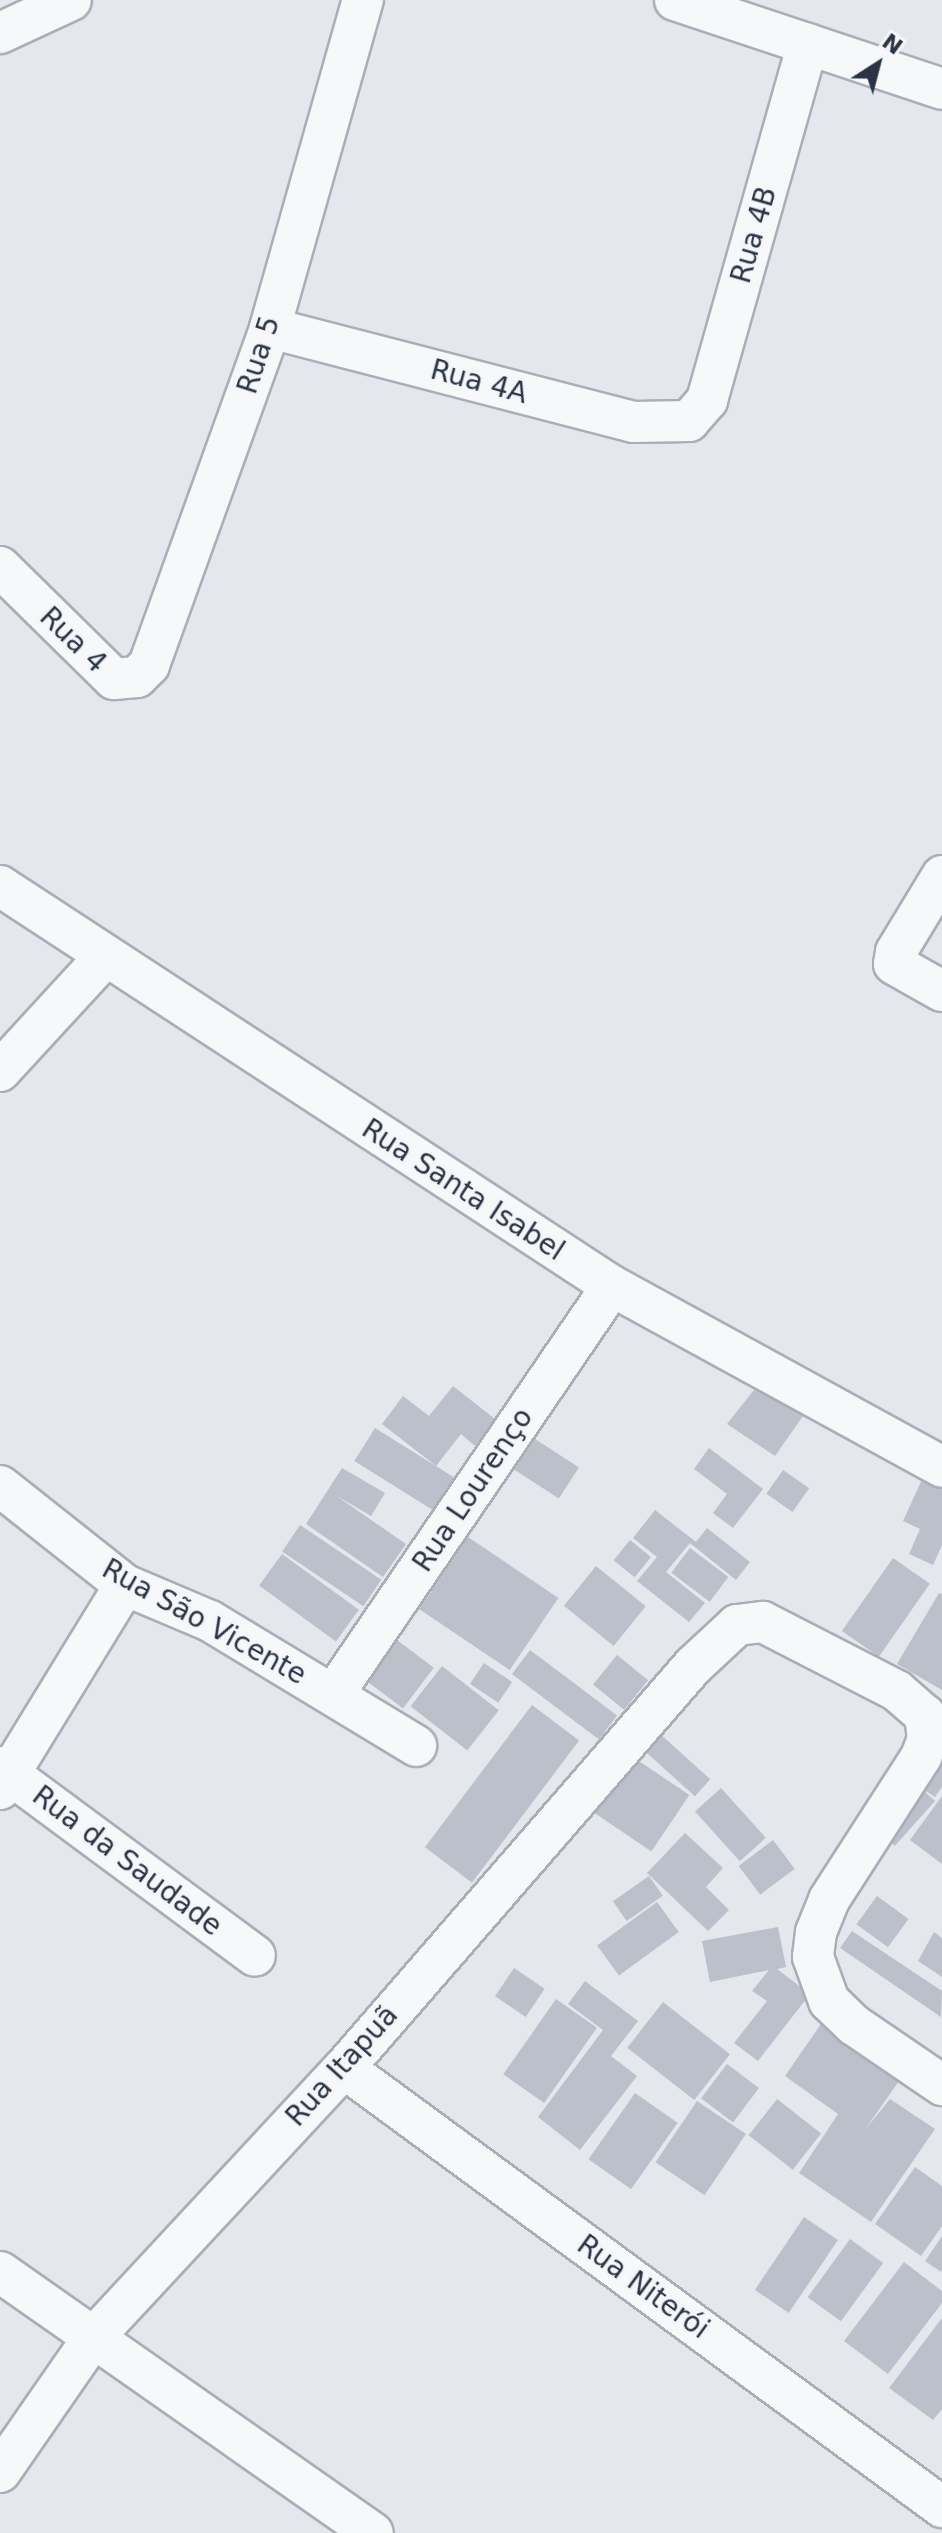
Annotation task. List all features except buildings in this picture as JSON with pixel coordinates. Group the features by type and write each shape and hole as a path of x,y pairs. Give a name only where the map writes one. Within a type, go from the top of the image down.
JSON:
{"street":[{"path":"0,33 71,0"},
{"name":"Rua 5","path":"114,679 126,681 144,672 159,645 270,328 363,0"},
{"path":"675,0 942,89"},
{"name":"Rua 4B","path":"689,421 707,400 808,44"},
{"name":"Rua 4A","path":"270,328 633,422 689,421"},
{"name":"Rua 4","path":"0,567 114,679"},
{"path":"942,876 896,952 894,964 942,991"},
{"name":"Rua Santa Isabel","path":"0,886 104,958 612,1286 942,1467"},
{"path":"0,1071 104,958"},
{"name":"Rua Lourenço","path":"333,1695 612,1286"},
{"name":"Rua São Vicente","path":"0,1486 125,1585 210,1621 416,1746"},
{"path":"3,1777 125,1585"},
{"name":"Rua Itapuã","path":"0,2472 92,2339 344,2068 693,1666 737,1625 763,1622 897,1691 925,1715 928,1738 921,1757 829,1900 816,1932 813,1957 829,2001 854,2025 942,2085"},
{"name":"Rua da Saudade","path":"3,1777 255,1956"},
{"name":"Rua Niterói","path":"344,2068 942,2507"},
{"path":"0,2272 373,2533"}]}
